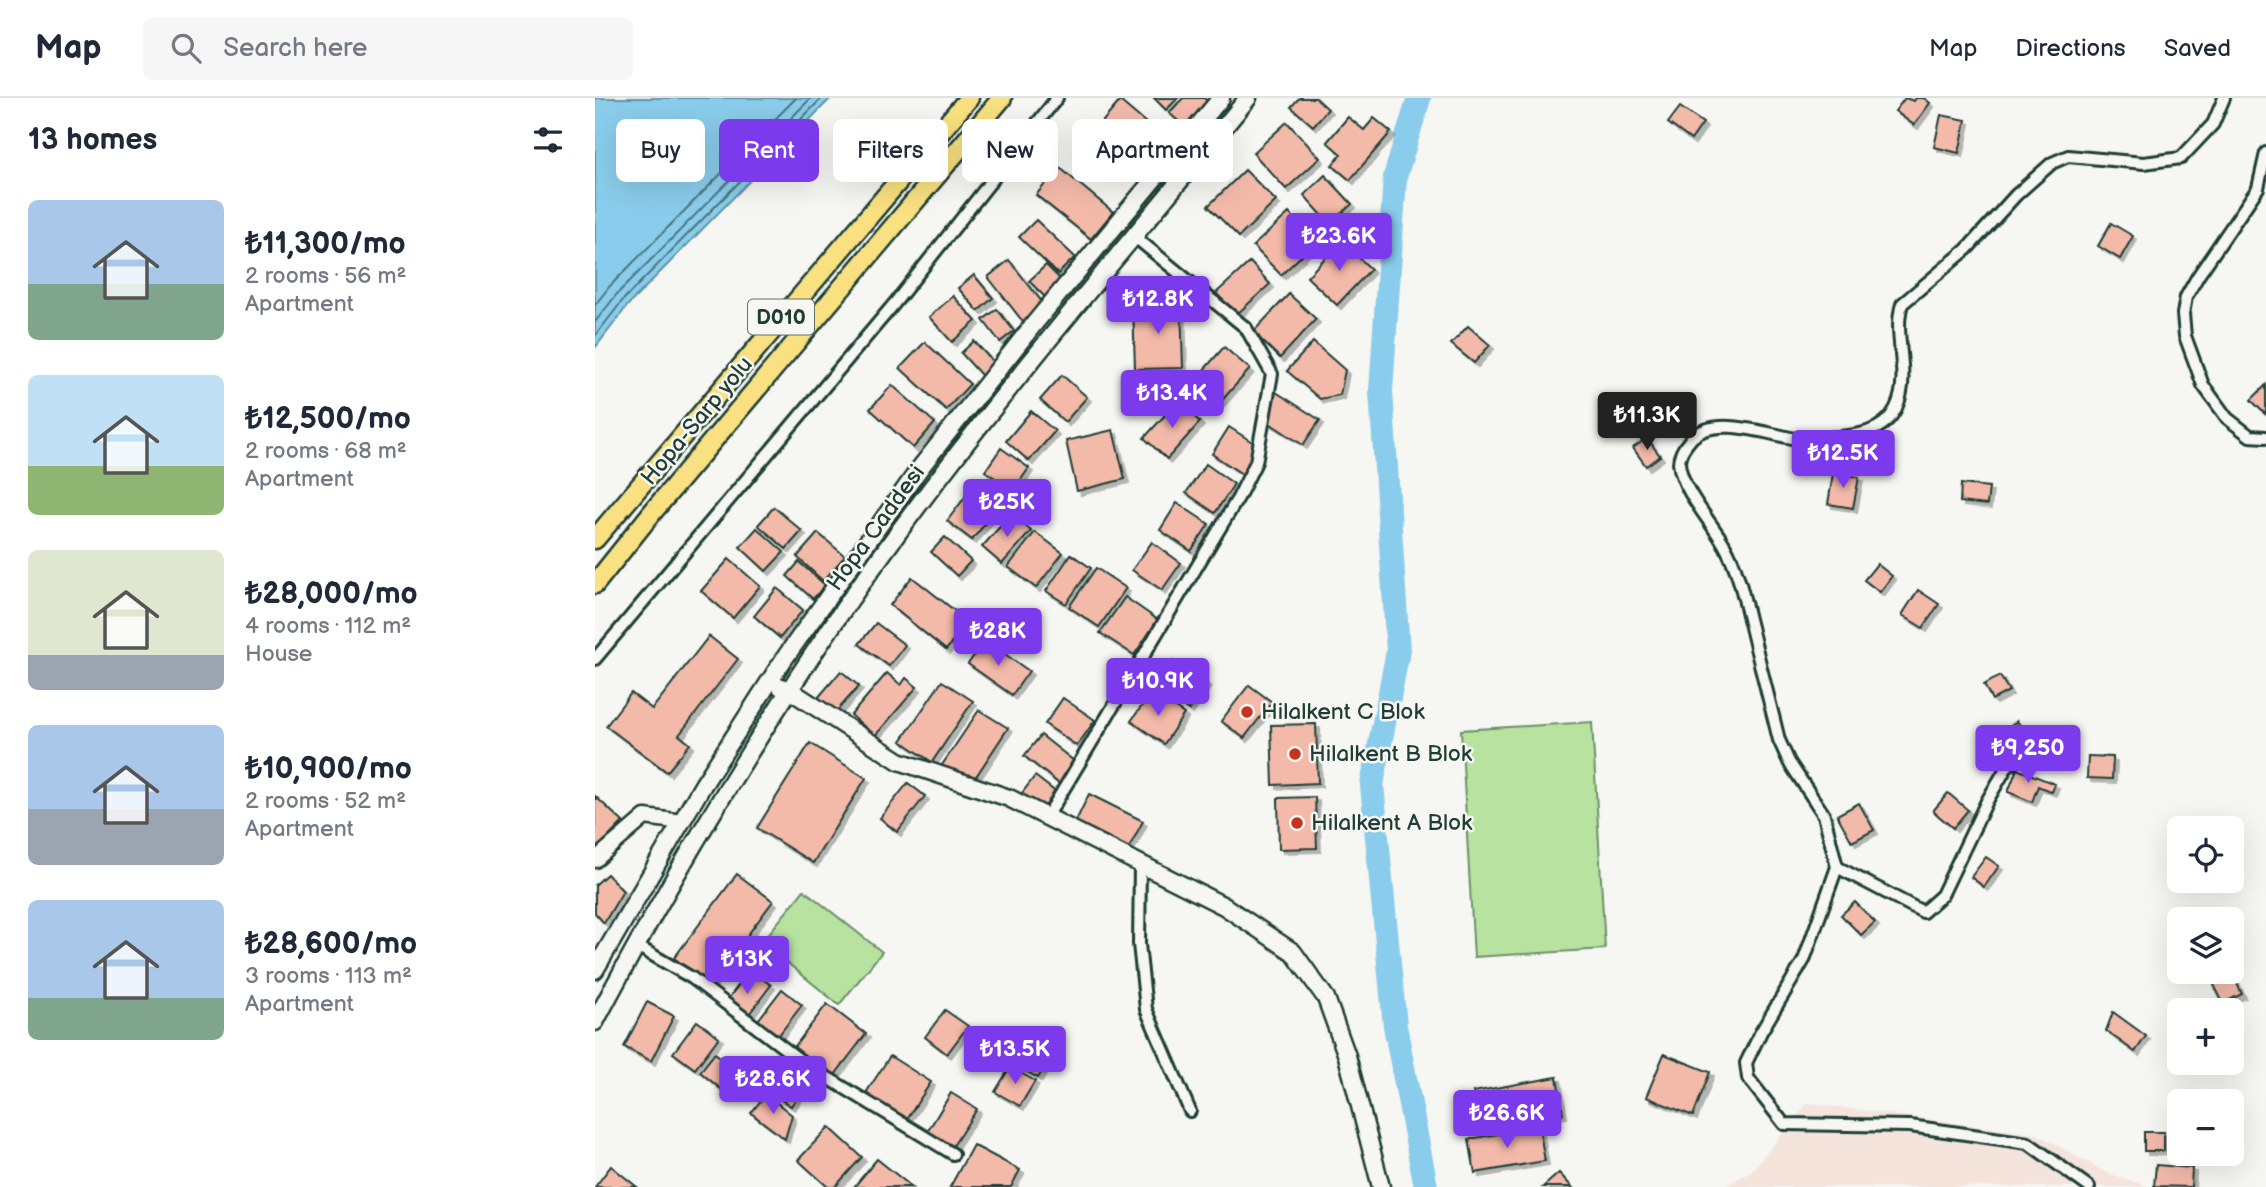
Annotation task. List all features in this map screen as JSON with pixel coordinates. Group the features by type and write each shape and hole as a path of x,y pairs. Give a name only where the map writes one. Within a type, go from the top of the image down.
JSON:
{"highway":[{"name":"D010","path":"595,538 969,98"},
{"name":"Hopa-Sarp yolu","path":"595,584 1002,98"}],"main road":[{"name":"Hopa Caddesi","path":"595,970 769,682 920,468 1034,324 1221,98"},
{"name":"Hopa Caddesi","path":"595,1022 732,783 861,587 955,457 1248,98"},
{"path":"769,682 791,691 899,761 1009,798 1224,906 1293,952 1326,998 1335,1021 1347,1056 1381,1187"}],"street":[{"path":"595,659 894,303 1057,98"},
{"path":"2089,1187 2028,1143 1910,1126 1784,1124 1748,1078 1746,1063 1761,1032 1804,960 1837,867 1824,815 1789,762 1779,740 1740,585 1726,548 1685,482 1679,462 1682,450 1698,431 1714,426 1754,430 1804,440 1863,436 1876,429 1895,411 1900,397 1902,373 1898,316 1902,303 1967,249 2016,195 2052,163 2068,156 2144,163 2181,158 2213,124 2224,98"},
{"path":"2266,153 2258,188 2197,276 2186,297 2183,314 2185,336 2203,385 2227,418 2250,436 2266,437"},
{"path":"1047,817 1231,509 1256,462 1272,374 1245,328 1135,237"},
{"path":"1837,867 1923,912 1942,895 1987,801 2008,765 2026,755 2059,760"},
{"path":"595,860 645,817 682,822"},
{"path":"1140,866 1139,944 1146,1009 1190,1111"},
{"path":"637,946 692,978 805,1064 953,1154"}],"shaded area":[{"path":"1808,1103 2037,1134 2105,1172 2150,1187 1724,1187 1751,1171"}],"green space":[{"path":"1592,722 1605,949 1474,957 1461,730"},
{"path":"804,890 882,952 839,1005 762,942"}],"water":[{"path":"595,98 831,98 810,119 719,119 719,182 749,182 628,305 595,348"}],"building":[{"path":"1154,98 1178,98 1166,110"},
{"path":"1183,98 1204,98 1213,106 1201,119 1176,119 1169,113"},
{"path":"1299,98 1316,98 1328,109 1313,126 1291,107"},
{"path":"1905,98 1914,101 1916,98 1924,98 1930,103 1914,125 1895,111"},
{"path":"1120,101 1141,119 1105,119"},
{"path":"1680,107 1703,123 1691,140 1668,123"},
{"path":"1941,115 1966,120 1959,153 1934,147"},
{"path":"1348,117 1364,130 1374,118 1391,132 1350,180 1332,165 1341,154 1327,142"},
{"path":"1287,122 1320,158 1286,189 1253,153"},
{"path":"1058,168 1113,212 1091,239 1036,195 1047,182 1058,182"},
{"path":"1245,170 1276,201 1239,237 1208,206"},
{"path":"1325,175 1352,204 1330,224 1304,195"},
{"path":"1289,213 1316,242 1281,275 1253,246"},
{"path":"1036,220 1075,257 1058,274 1019,237"},
{"path":"2111,223 2133,236 2120,259 2098,246"},
{"path":"1341,241 1371,269 1337,305 1307,277"},
{"path":"1009,260 1046,307 1024,323 988,277"},
{"path":"1250,262 1270,284 1236,315 1216,293"},
{"path":"1046,265 1063,282 1046,298 1029,281"},
{"path":"974,275 993,298 978,311 958,288"},
{"path":"1289,294 1316,319 1280,358 1253,332"},
{"path":"953,296 976,321 952,342 929,317"},
{"path":"1181,304 1183,368 1135,369 1133,305"},
{"path":"997,309 1014,331 1000,342 983,320"},
{"path":"1468,326 1490,345 1474,363 1451,344"},
{"path":"974,341 995,364 982,376 961,353"},
{"path":"925,342 970,384 946,410 900,368"},
{"path":"1313,342 1345,370 1340,395 1320,399 1287,371"},
{"path":"1224,347 1250,369 1214,409 1189,387"},
{"path":"1062,375 1087,397 1065,422 1040,400"},
{"path":"892,385 935,423 913,448 870,409"},
{"path":"2266,385 2266,412 2265,414 2251,400"},
{"path":"1276,392 1320,420 1303,445 1260,417"},
{"path":"1178,401 1200,422 1167,459 1144,438"},
{"path":"1031,411 1055,431 1029,461 1006,441"},
{"path":"1229,427 1260,447 1242,474 1212,454"},
{"path":"1113,430 1125,479 1077,491 1066,441"},
{"path":"1647,438 1660,456 1646,466 1633,448"},
{"path":"1001,448 1029,468 1013,491 985,471"},
{"path":"1206,464 1234,484 1215,513 1186,493"},
{"path":"1833,473 1859,477 1853,508 1828,504"},
{"path":"975,484 1001,504 972,540 947,521"},
{"path":"1961,484 1989,487 1987,505 1960,502"},
{"path":"1177,503 1209,524 1191,551 1160,530"},
{"path":"774,507 802,531 786,549 758,525"},
{"path":"1012,513 1031,531 1002,564 982,547"},
{"path":"757,528 784,552 766,571 740,547"},
{"path":"1035,532 1063,553 1036,588 1008,567"},
{"path":"818,533 845,556 823,581 797,557"},
{"path":"945,537 971,561 957,576 931,552"},
{"path":"1152,542 1181,563 1162,590 1132,570"},
{"path":"1071,554 1091,568 1066,604 1046,591"},
{"path":"729,559 760,586 733,618 701,591"},
{"path":"799,562 825,585 813,599 787,576"},
{"path":"1877,564 1892,576 1880,592 1864,580"},
{"path":"1096,568 1126,588 1099,627 1069,607"},
{"path":"912,577 969,622 946,650 890,605"},
{"path":"777,588 803,610 780,638 754,616"},
{"path":"1918,590 1939,604 1923,628 1902,615"},
{"path":"1125,597 1158,620 1134,655 1100,633"},
{"path":"876,623 905,645 889,666 859,644"},
{"path":"709,636 738,659 679,735 690,744 667,772 606,726 631,693 652,709"},
{"path":"985,640 1029,671 1012,695 968,664"},
{"path":"1173,661 1207,683 1189,710 1156,687"},
{"path":"841,671 859,686 828,721 811,706"},
{"path":"887,673 901,685 906,678 917,687 875,736 851,715"},
{"path":"2000,676 2009,691 1992,700 1984,685"},
{"path":"942,681 973,701 932,762 901,741"},
{"name":"Hilalkent C Blok","path":"1249,685 1272,702 1244,738 1221,721"},
{"path":"1152,692 1184,714 1164,744 1131,721"},
{"path":"1063,698 1095,720 1077,746 1045,724"},
{"path":"979,710 1008,728 969,787 940,768"},
{"path":"2017,721 2028,736 2014,747 2002,733"},
{"name":"Hilalkent B Blok","path":"1316,724 1318,783 1273,785 1271,725"},
{"path":"1041,735 1079,765 1062,786 1024,756"},
{"path":"810,743 866,778 813,863 757,828"},
{"path":"2088,756 2113,757 2112,779 2087,778"},
{"path":"2017,769 2055,784 2052,792 2038,786 2032,802 2008,792"},
{"path":"1035,776 1057,793 1039,817 1016,801"},
{"path":"908,783 925,796 897,832 880,818"},
{"path":"1948,793 1968,810 1953,828 1933,811"},
{"path":"1089,794 1143,821 1128,850 1075,823"},
{"path":"595,796 623,822 595,851"},
{"name":"Hilalkent A Blok","path":"1315,797 1317,848 1279,849 1278,798"},
{"path":"1859,803 1874,830 1852,842 1837,815"},
{"path":"1986,857 1999,866 1984,887 1971,877"},
{"path":"607,874 623,891 604,923 595,913 595,885"},
{"path":"737,874 773,901 712,983 698,974 694,980 687,974 690,970 674,958"},
{"path":"1855,902 1875,922 1861,935 1841,915"},
{"path":"750,970 771,985 743,1022 722,1007"},
{"path":"2214,984 2237,984 2242,994 2234,998 2220,998"},
{"path":"782,989 802,1005 772,1044 752,1028"},
{"path":"647,1002 674,1016 651,1061 624,1047"},
{"path":"827,1004 866,1034 831,1080 792,1050"},
{"path":"945,1010 968,1026 947,1054 925,1037"},
{"path":"2113,1012 2146,1036 2135,1052 2106,1031"},
{"path":"697,1021 719,1037 695,1069 673,1053"},
{"path":"1025,1045 1049,1059 1038,1078 1014,1064"},
{"path":"715,1053 736,1070 721,1089 700,1072"},
{"path":"1664,1054 1710,1072 1693,1116 1646,1097"},
{"path":"890,1056 931,1082 905,1122 864,1096"},
{"path":"763,1062 803,1088 791,1106 751,1080"},
{"path":"1010,1067 1035,1081 1020,1106 995,1092"},
{"path":"1557,1077 1563,1114 1480,1128 1473,1092"},
{"path":"951,1093 977,1109 951,1149 926,1134"},
{"path":"766,1094 792,1115 785,1139 751,1113"},
{"path":"829,1127 862,1157 835,1187 828,1187 798,1160"},
{"path":"1539,1127 1545,1161 1475,1173 1469,1139"},
{"path":"2144,1132 2164,1132 2164,1151 2144,1151"},
{"path":"973,1145 1020,1170 1011,1187 950,1187"},
{"path":"877,1159 912,1187 854,1187"},
{"path":"2156,1165 2192,1168 2191,1187 2154,1186"},
{"path":"611,1166 637,1187 595,1187"},
{"path":"1559,1173 1572,1187 1543,1187"}],"waterway":[{"path":"1419,98 1395,177 1381,391 1398,651 1372,785 1395,1026 1426,1187"}],"place":[{"name":"Hilalkent C Blok","path":"1247,712"},
{"name":"Hilalkent B Blok","path":"1295,754"},
{"name":"Hilalkent A Blok","path":"1297,823"}]}
